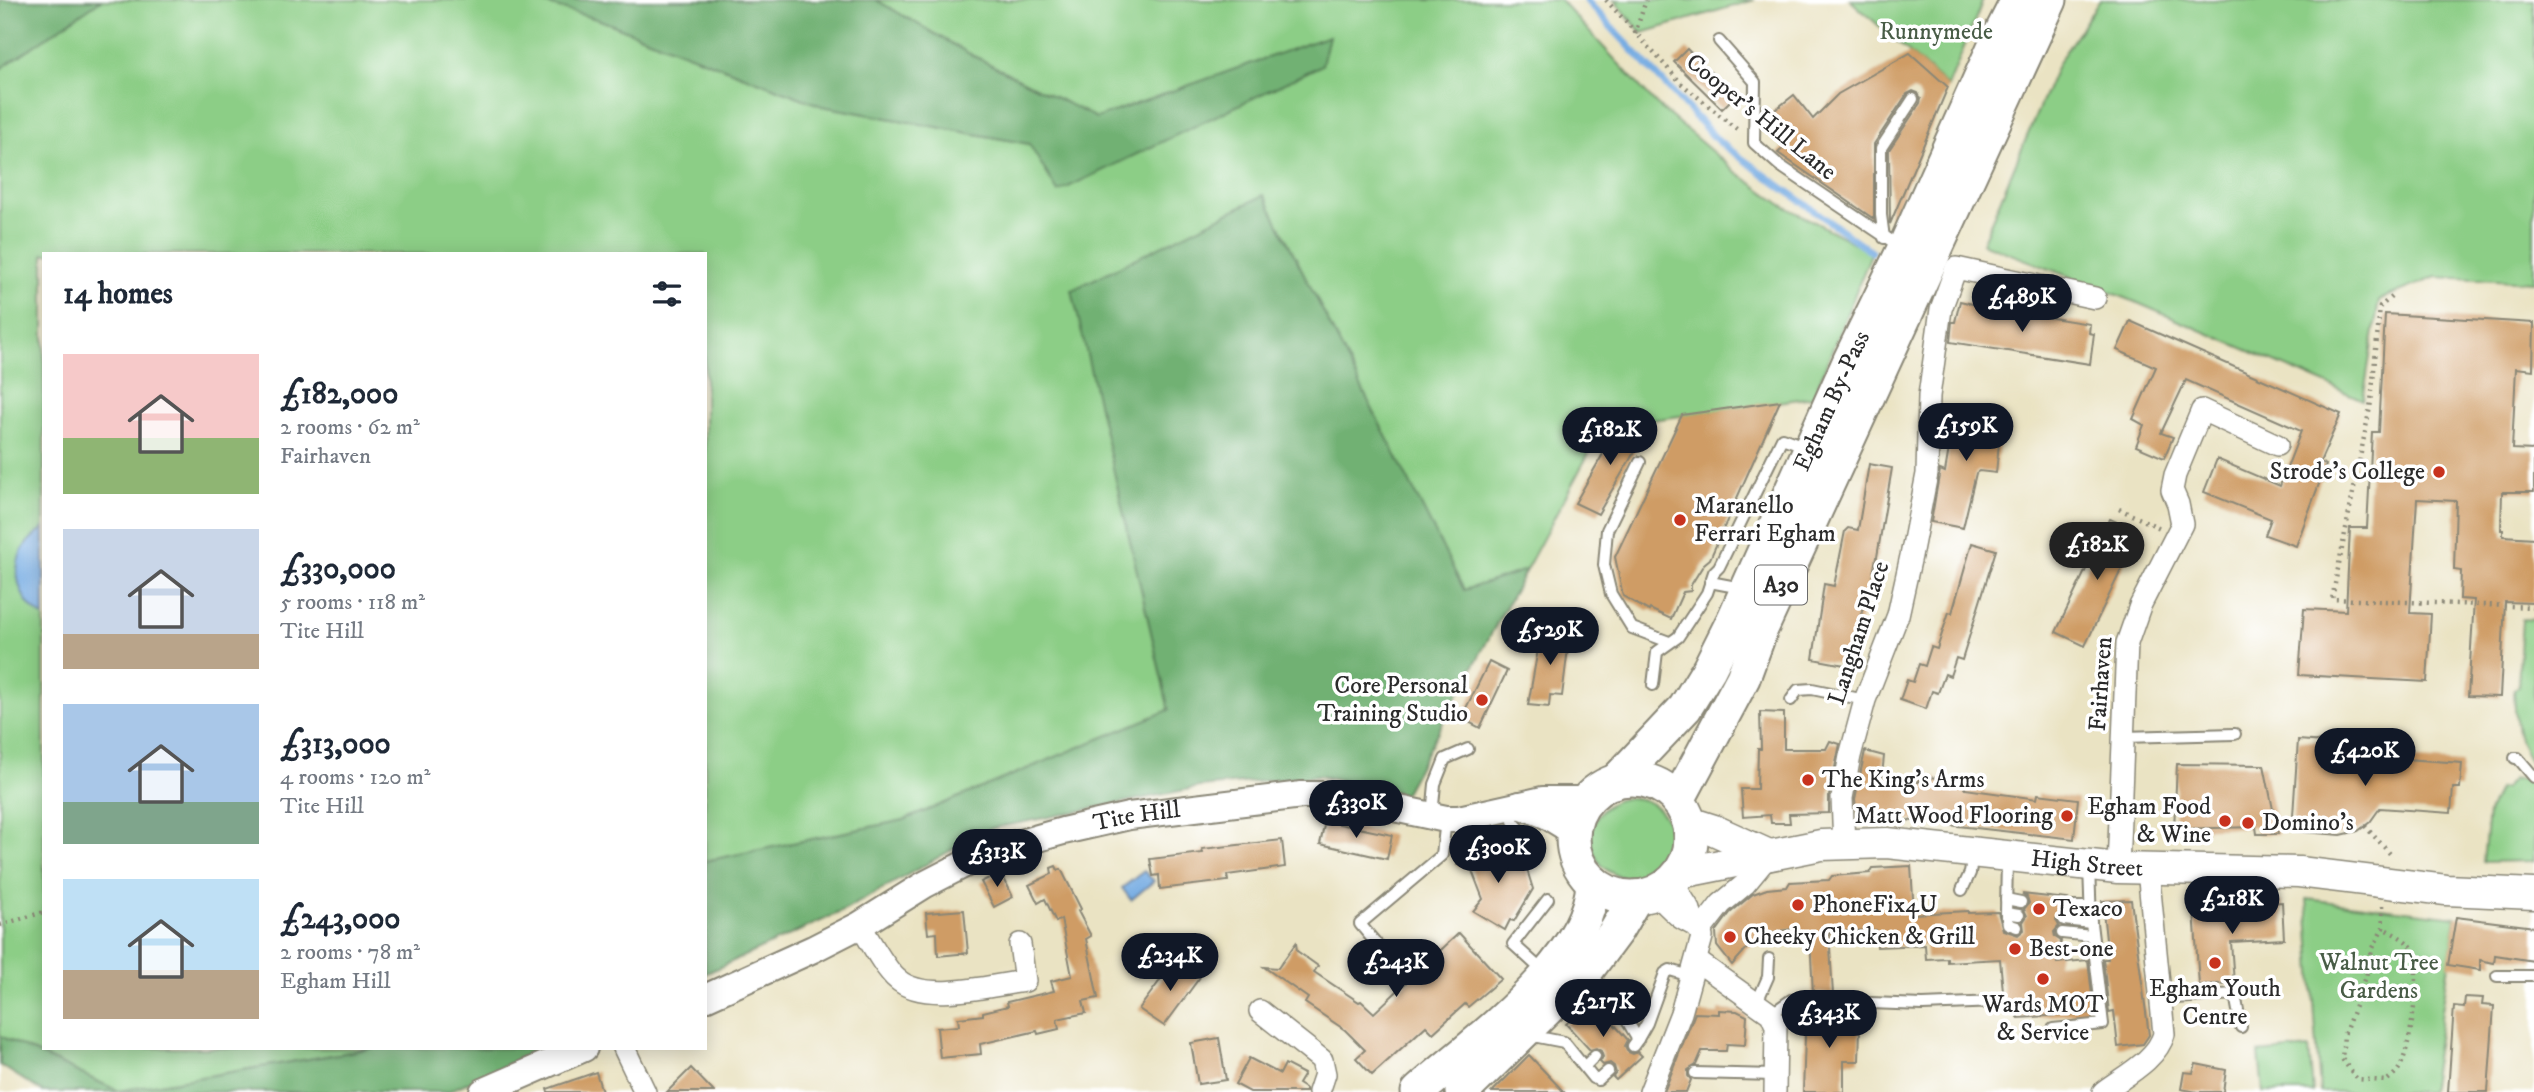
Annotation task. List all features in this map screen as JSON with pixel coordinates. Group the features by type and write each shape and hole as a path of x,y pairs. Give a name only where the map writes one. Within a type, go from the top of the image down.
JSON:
{"main road":[{"name":"Egham By-Pass","path":"1616,781 1685,708 1695,693 1746,593 1811,449 1850,360 1894,244 2018,0"},
{"name":"Egham By-Pass","path":"1684,811 1743,678 1761,629 2050,0"},
{"path":"1661,886 1611,893 1593,882 1577,859 1574,832 1577,816 1587,800 1604,786 1630,779 1646,780 1669,791 1684,811 1714,830 1769,855"},
{"path":"1462,1092 1587,970 1616,931 1688,858 1690,845 1684,811"},
{"name":"High Street","path":"1661,886 1769,855 1821,845 1887,843 2104,867 2299,872 2446,890 2534,894"},
{"path":"1418,1092 1524,1001 1547,975 1577,932 1592,896 1593,882"}],"street":[{"name":"Langham Place","path":"1844,844 1842,798 1854,736 1898,615 1927,474 1929,396 1941,309 1956,268 2095,298"},
{"path":"1908,391 1929,396"},
{"name":"Fairhaven","path":"2104,867 2123,737 2127,643 2140,606 2182,524 2172,490 2175,475 2202,410 2277,445"},
{"name":"Tite Hill","path":"707,997 860,925 924,885 988,852 1129,816 1302,794 1334,795 1459,819 1544,800 1587,800"},
{"path":"1516,806 1546,815 1574,832"},
{"path":"1697,927 1745,884 1769,855"},
{"path":"2103,1092 2151,1056 2164,1034 2148,870"},
{"path":"1650,1092 1681,1013 1702,937 1690,910 1661,886"},
{"path":"860,925 897,980 923,991 947,991 1033,979 1020,944"},
{"path":"1695,969 1764,1008 1776,1026 1775,1084"},
{"path":"1260,1011 1322,1060 1325,1074 1319,1092"},
{"path":"483,1092 579,1050"},
{"path":"625,1050 645,1092"}],"lane":[{"path":"1719,41 1755,82 1754,143"},
{"path":"1894,244 1881,215 1881,148 1913,99"},
{"name":"Cooper's Hill Lane","path":"1754,143 1779,166 1894,244"},
{"path":"1653,685 1657,652 1678,637 1707,593 1782,438 1811,449"},
{"path":"1640,462 1606,530 1604,565 1611,594 1632,628 1669,642"},
{"path":"1710,582 1731,586 1746,593"},
{"path":"1791,700 1798,690 1812,689 1865,700"},
{"path":"2123,737 2235,734"},
{"path":"1395,966 1360,924 1441,855 1435,784 1446,759 1468,749"},
{"path":"2515,758 2518,758 2534,777"},
{"path":"1516,806 1513,821 1534,846"},
{"path":"1962,890 1970,873 1973,852"},
{"path":"2007,856 2006,913 2008,924 2017,927"},
{"path":"2053,1029 2103,1024 2090,906 2104,867"},
{"path":"1547,975 1513,944 1548,899"},
{"path":"2006,900 2021,902"},
{"path":"2066,907 2090,906"},
{"path":"2006,913 2019,915"},
{"path":"2064,920 2091,923"},
{"path":"2062,933 2092,936"},
{"path":"1769,959 1764,1008 1791,1000 1923,1005 1996,1002"},
{"path":"1587,970 1617,1006 1626,1029 1635,1042 1647,1023 1665,973 1670,970 1695,969"},
{"path":"2497,976 2534,976"},
{"path":"2160,999 2235,994 2241,1027"},
{"path":"1599,1008 1617,1006"},
{"path":"1610,1020 1617,1006"},
{"path":"1529,1027 1538,1037 1563,1042 1594,1078 1598,1080 1608,1071"},
{"path":"1563,1042 1573,1032"},
{"path":"1573,1053 1584,1044"},
{"path":"1584,1066 1595,1056"},
{"path":"1695,1073 1775,1084"}],"path":[{"name":"Cooper's Hill Lane","path":"1606,0 1682,83 1754,143"},
{"path":"1635,34 1646,0"},
{"path":"2391,297 2380,307 2371,402 2332,599 2534,607"},
{"path":"2119,509 2176,536"},
{"path":"2365,826 2393,856"},
{"path":"2384,899 2384,928 2372,950 2366,977 2344,1035 2342,1059 2357,1079 2386,1081 2399,1069 2410,1035 2416,963 2412,947 2384,928"},
{"path":"0,925 42,913"}],"green space":[{"path":"0,0 101,0 0,69"},
{"path":"98,0 532,0 600,20 822,106 1029,144 1329,36 1096,119 970,54 876,0 1560,0 1656,104 1735,171 1782,205 1872,252 1813,397 1603,427 1526,570 1464,591 1264,195 1073,290 1169,710 904,820 707,861 707,252 42,252 42,1050 362,1050 118,1091 0,1036 0,69"},
{"path":"532,0 876,0 970,54 1096,118 1329,36 1322,65 1058,192 1029,144 822,106 600,20"},
{"path":"1614,0 1754,0 1642,33"},
{"name":"Runnymede","path":"1850,0 1983,0 1948,87"},
{"name":"Strode's College","path":"2100,0 2534,0 2534,282 2436,277 2379,300 2363,400 2133,301 1982,243 2058,63"},
{"path":"1264,195 1464,590 1526,570 1404,794 1319,776 1200,787 989,829 845,910 707,973 707,861 904,820 1169,710 1072,290"},
{"path":"2522,619 2534,620 2534,767 2523,749 2515,710 2514,689 2518,687"},
{"path":"2527,778 2534,785 2534,861 2483,862 2488,813 2498,789 2505,788 2513,779"},
{"path":"1631,798 1646,801 1659,810 1668,823 1671,838 1668,853 1659,866 1646,875 1631,878 1616,875 1603,866 1594,853 1591,838 1594,823 1603,810 1616,801"},
{"name":"Walnut Tree Gardens","path":"2307,899 2456,917 2430,1092 2320,1092"},
{"path":"0,1036 118,1091 362,1050 539,1050 447,1092 43,1092 0,1065"},
{"path":"2309,1048 2313,1092 2263,1092 2259,1053"}],"water":[{"path":"42,530 42,616 28,603 17,573 21,552"},
{"path":"1144,871 1154,881 1131,900 1122,888"}],"building":[{"path":"1687,49 1735,96 1722,109 1674,62"},
{"path":"1910,53 1948,87 1890,224 1889,150 1920,103 1918,93 1913,91 1907,94 1874,144 1874,219 1778,153 1789,143 1767,116 1794,95 1813,119 1838,94"},
{"path":"1960,301 2014,314 2015,312 2090,324 2089,333 2094,334 2090,364 1950,342 1952,322 1955,322"},
{"path":"2385,314 2534,323 2533,370 2516,368 2512,449 2534,450 2534,492 2502,492 2501,530 2503,536 2534,538 2534,603 2505,602 2500,697 2468,696 2474,600 2460,599 2461,571 2454,570 2456,501 2417,499 2410,613 2431,614 2427,682 2299,675 2304,609 2346,611 2350,528 2367,528 2372,432 2379,432"},
{"path":"2130,321 2341,414 2320,462 2326,465 2296,546 2265,535 2271,519 2204,492 2217,459 2280,486 2301,431 2186,380 2161,433 2173,437 2164,458 2136,446 2144,425 2133,419 2156,367 2117,350"},
{"name":"Maranello Ferrari Egham","path":"1780,401 1710,559 1691,585 1691,591 1683,592 1671,619 1650,609 1649,611 1623,596 1615,557 1682,415"},
{"path":"1956,407 2002,413 1996,473 1976,473 1963,528 1931,522 1940,470 1945,472"},
{"path":"1649,427 1598,514 1575,503 1607,447 1608,430"},
{"path":"1869,464 1892,468 1870,591 1866,591 1850,666 1813,659 1824,584 1834,586 1845,531 1848,528 1858,530"},
{"path":"2110,519 2139,532 2085,646 2056,632"},
{"path":"1972,543 1996,550 1962,660 1956,658 1950,676 1945,674 1938,693 1932,691 1926,709 1900,700 1907,680 1913,682 1919,664 1925,666 1931,647 1937,649 1949,612 1952,613"},
{"path":"1542,627 1570,632 1562,696 1550,695 1549,707 1528,705"},
{"name":"Core Personal Training Studio","path":"1489,662 1507,671 1480,728 1461,718"},
{"name":"The King's Arms","path":"1760,712 1784,713 1784,749 1826,749 1830,741 1840,744 1829,796 1829,813 1789,814 1790,823 1771,823 1770,815 1743,817 1741,789 1757,789 1758,749 1761,749"},
{"path":"2298,740 2324,742 2324,748 2349,750 2348,755 2462,763 2460,788 2453,788 2451,813 2380,808 2370,822 2358,831 2341,835 2292,831"},
{"path":"1865,751 1884,756 1882,776 1919,782 1920,776 1938,778 1937,781 1965,785 1965,789 2037,799 2038,794 2078,799 2074,839 1861,815 1856,809 1855,799"},
{"path":"2177,764 2264,765 2278,834 2257,834 2256,827 2174,829"},
{"path":"1325,821 1392,835 1387,859 1320,844"},
{"path":"1282,840 1285,867 1227,875 1228,881 1160,889 1159,875 1153,876 1150,859 1203,853 1202,849"},
{"path":"1461,847 1524,860 1533,889 1514,921 1510,920 1505,930 1473,911 1483,899 1471,868 1457,865"},
{"path":"1056,866 1058,870 1061,869 1081,909 1078,911 1091,936 1086,939 1098,998 1083,1001 1086,1013 1057,1019 1059,1029 1038,1034 1037,1031 980,1044 981,1054 940,1058 937,1028 959,1026 958,1018 983,1015 983,1012 1008,1006 1007,1002 1054,991 1051,981 1072,976 1061,919 1056,922 1045,899 1038,903 1029,885 1052,874 1051,868"},
{"path":"1911,866 1914,914 1998,912 2003,930 2018,935 2024,930 2023,922 2027,916 2024,909 2029,903 2027,897 2022,894 2067,899 2059,904 2061,913 2056,920 2059,926 2054,932 2055,937 2061,941 2057,963 2088,960 2094,1013 2018,1018 2017,1002 2004,1002 2000,959 1947,962 1947,958 1926,959 1925,945 1877,947 1876,930 1829,932 1833,994 1813,993 1810,938 1798,939 1798,928 1775,932 1748,947 1732,965 1717,946 1716,932 1730,913 1753,894 1787,887 1790,882 1829,880 1832,876 1870,873 1873,868"},
{"path":"1001,872 1013,897 994,907 981,882"},
{"path":"2131,900 2149,1035 2143,1044 2118,1047 2114,1011 2109,1012 2103,959 2108,959 2102,901"},
{"name":"Egham Youth Centre","path":"2282,902 2284,939 2231,942 2234,983 2199,985 2194,909"},
{"path":"964,910 968,953 938,956 937,933 928,934 926,913"},
{"path":"2456,917 2534,927 2534,961 2495,955 2494,963 2480,960 2480,970 2448,965"},
{"path":"1459,933 1501,979 1468,1007 1465,1004 1433,1033 1426,1026 1372,1075 1356,1058 1365,1050 1345,1030 1305,1003 1308,998 1264,967 1278,968 1296,943 1297,951 1318,966 1314,972 1361,1001 1374,1013"},
{"path":"1175,960 1200,977 1164,1026 1139,1009"},
{"path":"2465,997 2483,998 2482,1005 2494,1006 2488,1092 2448,1092 2454,1006 2464,1007"},
{"path":"1592,1001 1594,1014 1605,1014 1628,1040 1625,1046 1628,1052 1638,1052 1642,1056 1616,1080 1613,1077 1616,1073 1614,1066 1600,1062 1603,1057 1601,1051 1596,1048 1590,1050 1566,1024"},
{"path":"1719,1010 1737,1011 1747,1016 1745,1045 1727,1044 1726,1051 1702,1051 1696,1065 1688,1070 1691,1080 1686,1092 1664,1092 1695,1013 1719,1014"},
{"path":"1806,1010 1838,1010 1838,1016 1856,1016 1856,1027 1860,1027 1859,1061 1844,1061 1844,1092 1803,1092"},
{"path":"1219,1038 1226,1080 1198,1084 1191,1043"},
{"path":"1529,1055 1564,1092 1492,1092"},
{"path":"1249,1058 1280,1074 1285,1064 1304,1074 1298,1084 1306,1089 1306,1092 1250,1092 1235,1084"},
{"path":"2196,1064 2226,1070 2223,1092 2181,1089 2184,1072 2193,1073"},
{"path":"691,1068 714,1092 667,1092"},
{"path":"596,1072 602,1092 548,1092 547,1089"}],"waterway":[{"path":"1586,0 1719,142 1872,252"}],"place":[{"name":"Strode's College","path":"2439,472"},
{"name":"Maranello Ferrari Egham","path":"1680,520"},
{"name":"Core Personal Training Studio","path":"1482,700"},
{"name":"The King's Arms","path":"1808,780"},
{"name":"Matt Wood Flooring","path":"2067,816"},
{"name":"Egham Food & Wine","path":"2225,821"},
{"name":"Domino's","path":"2248,823"},
{"name":"PhoneFix4U","path":"1798,905"},
{"name":"Texaco","path":"2039,909"},
{"name":"Cheeky Chicken & Grill","path":"1730,937"},
{"name":"Best-one","path":"2015,949"},
{"name":"Egham Youth Centre","path":"2215,963"},
{"name":"Wards MOT & Service","path":"2043,979"}]}
